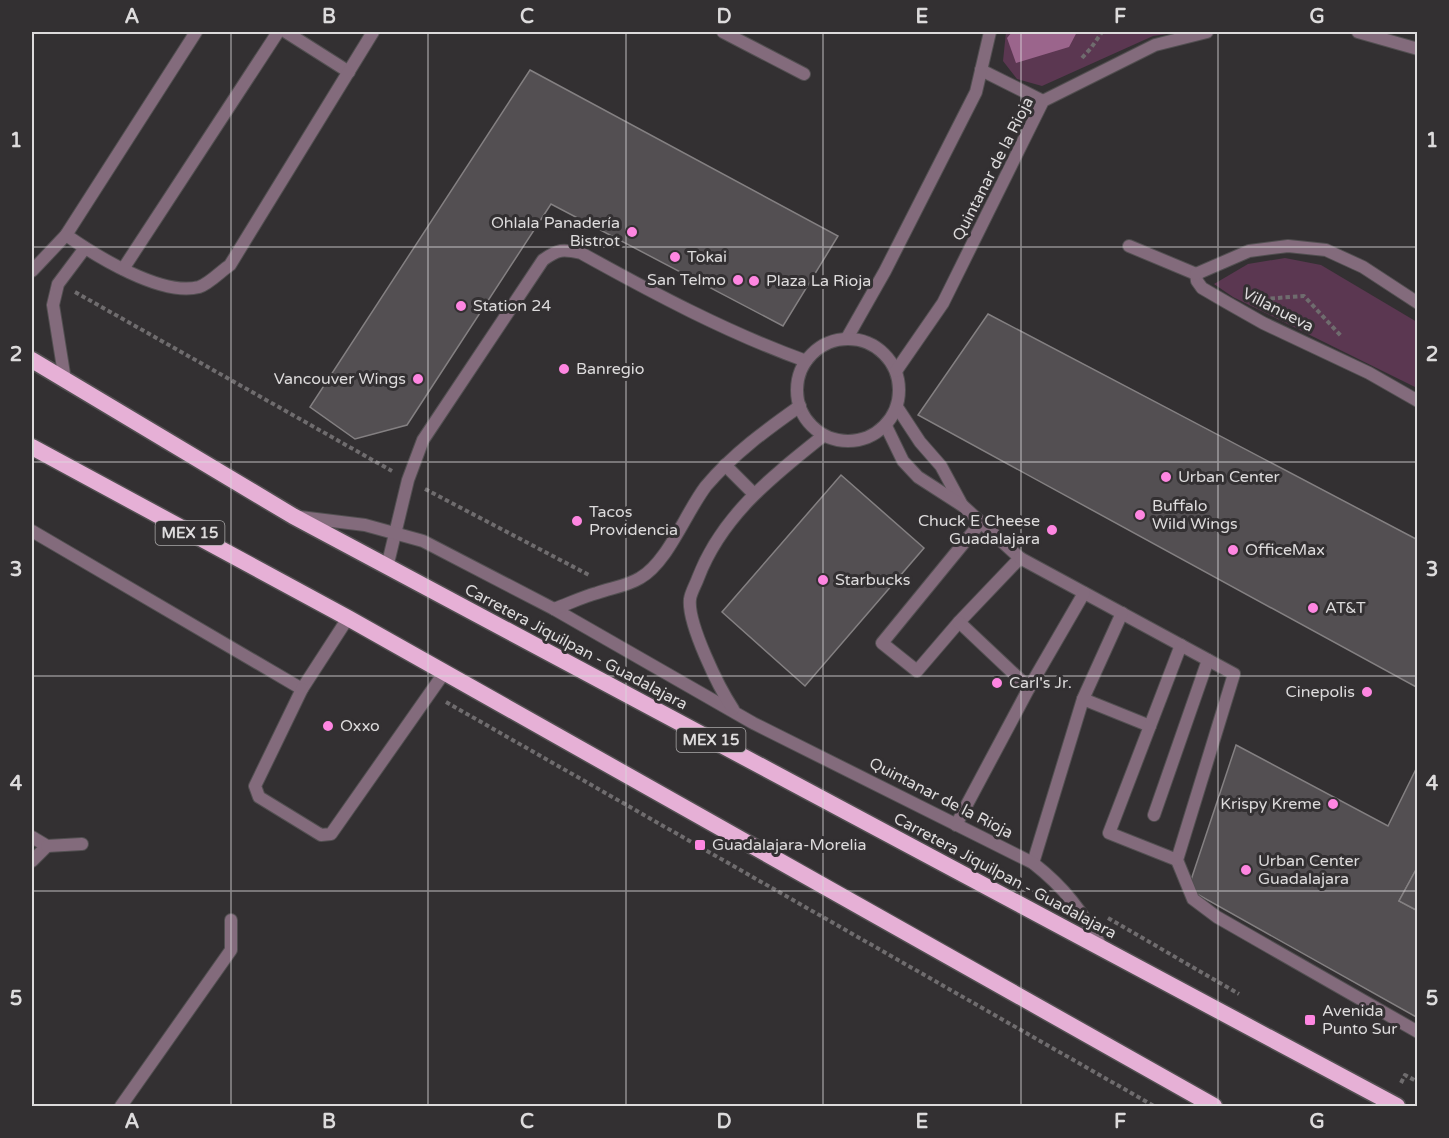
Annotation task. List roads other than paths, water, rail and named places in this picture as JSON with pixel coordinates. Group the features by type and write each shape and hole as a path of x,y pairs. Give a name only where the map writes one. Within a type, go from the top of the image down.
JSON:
{"highway":[{"name":"Carretera Jiquilpan - Guadalajara","path":"32,360 293,516 1397,1107"},
{"name":"MEX 15","path":"36,453 348,618 1214,1107"}],"street":[{"path":"32,271 66,235 196,32"},
{"path":"123,269 278,32"},
{"path":"286,32 349,72"},
{"path":"66,235 85,249 164,287 200,287 230,265 373,32"},
{"path":"723,32 804,74"},
{"path":"847,338 885,271 976,92 990,32"},
{"name":"Quintanar de la Rioja","path":"896,371 943,303 1043,101 1155,45 1207,32"},
{"path":"1358,32 1418,49"},
{"path":"981,70 1043,101"},
{"name":"Villanueva","path":"1129,246 1196,274 1197,281 1202,288 1235,308 1369,373 1418,401"},
{"path":"1196,274 1249,251 1288,246 1326,250 1362,267 1418,303"},
{"path":"65,380 53,305 58,284 85,249"},
{"path":"387,567 408,480 423,440 543,260 554,252 566,250 581,253 766,346 806,361"},
{"path":"847,338 863,340 877,347 888,357 896,371 900,395 897,407 886,426 872,436 856,441 840,441 823,436 805,418 797,390 799,375 806,361 817,349 831,341 847,338"},
{"path":"554,609 624,585 640,578 653,568 705,488 725,465 762,432 800,406"},
{"path":"897,407 920,442 941,466 963,506"},
{"path":"886,426 903,461 918,477 963,506 1020,558 1234,674 1177,860 1193,899 1217,917 1418,1032"},
{"path":"735,712 723,694 701,645 690,599 711,548 738,511 765,482 823,436"},
{"path":"725,465 754,494"},
{"name":"Quintanar de la Rioja","path":"293,516 356,524 423,541 554,609 735,712 1033,863 1054,879 1068,894 1089,922 1102,948"},
{"path":"981,522 882,642 917,671 959,622 1020,558"},
{"path":"32,531 302,689"},
{"path":"956,825 1029,688 1084,593"},
{"path":"1033,863 1083,699 1122,613"},
{"path":"348,618 302,689 255,786 259,798 321,835 331,834 444,673"},
{"path":"959,622 1029,688"},
{"path":"1177,860 1109,833 1181,645"},
{"path":"1154,815 1208,660"},
{"path":"1083,699 1150,726"},
{"path":"32,837 46,846 82,844"},
{"path":"32,861 46,846"},
{"path":"121,1107 231,950 231,920"}],"place":[{"name":"Ohlala Panadería Bistrot","path":"632,232"},
{"name":"Tokai","path":"675,257"},
{"name":"San Telmo","path":"738,280"},
{"name":"Plaza La Rioja","path":"754,281"},
{"name":"Station 24","path":"461,306"},
{"name":"Banregio","path":"564,369"},
{"name":"Vancouver Wings","path":"418,379"},
{"name":"Urban Center","path":"1166,477"},
{"name":"Buffalo Wild Wings","path":"1140,515"},
{"name":"Tacos Providencia","path":"577,521"},
{"name":"Chuck E Cheese Guadalajara","path":"1052,530"},
{"name":"OfficeMax","path":"1233,550"},
{"name":"Starbucks","path":"823,580"},
{"name":"AT&T","path":"1313,608"},
{"name":"Carl's Jr.","path":"997,683"},
{"name":"Cinepolis","path":"1367,692"},
{"name":"Oxxo","path":"328,726"},
{"name":"Krispy Kreme","path":"1333,804"},
{"name":"Guadalajara-Morelia","path":"700,845"},
{"name":"Urban Center Guadalajara","path":"1246,870"},
{"name":"Avenida Punto Sur","path":"1310,1020"}]}
